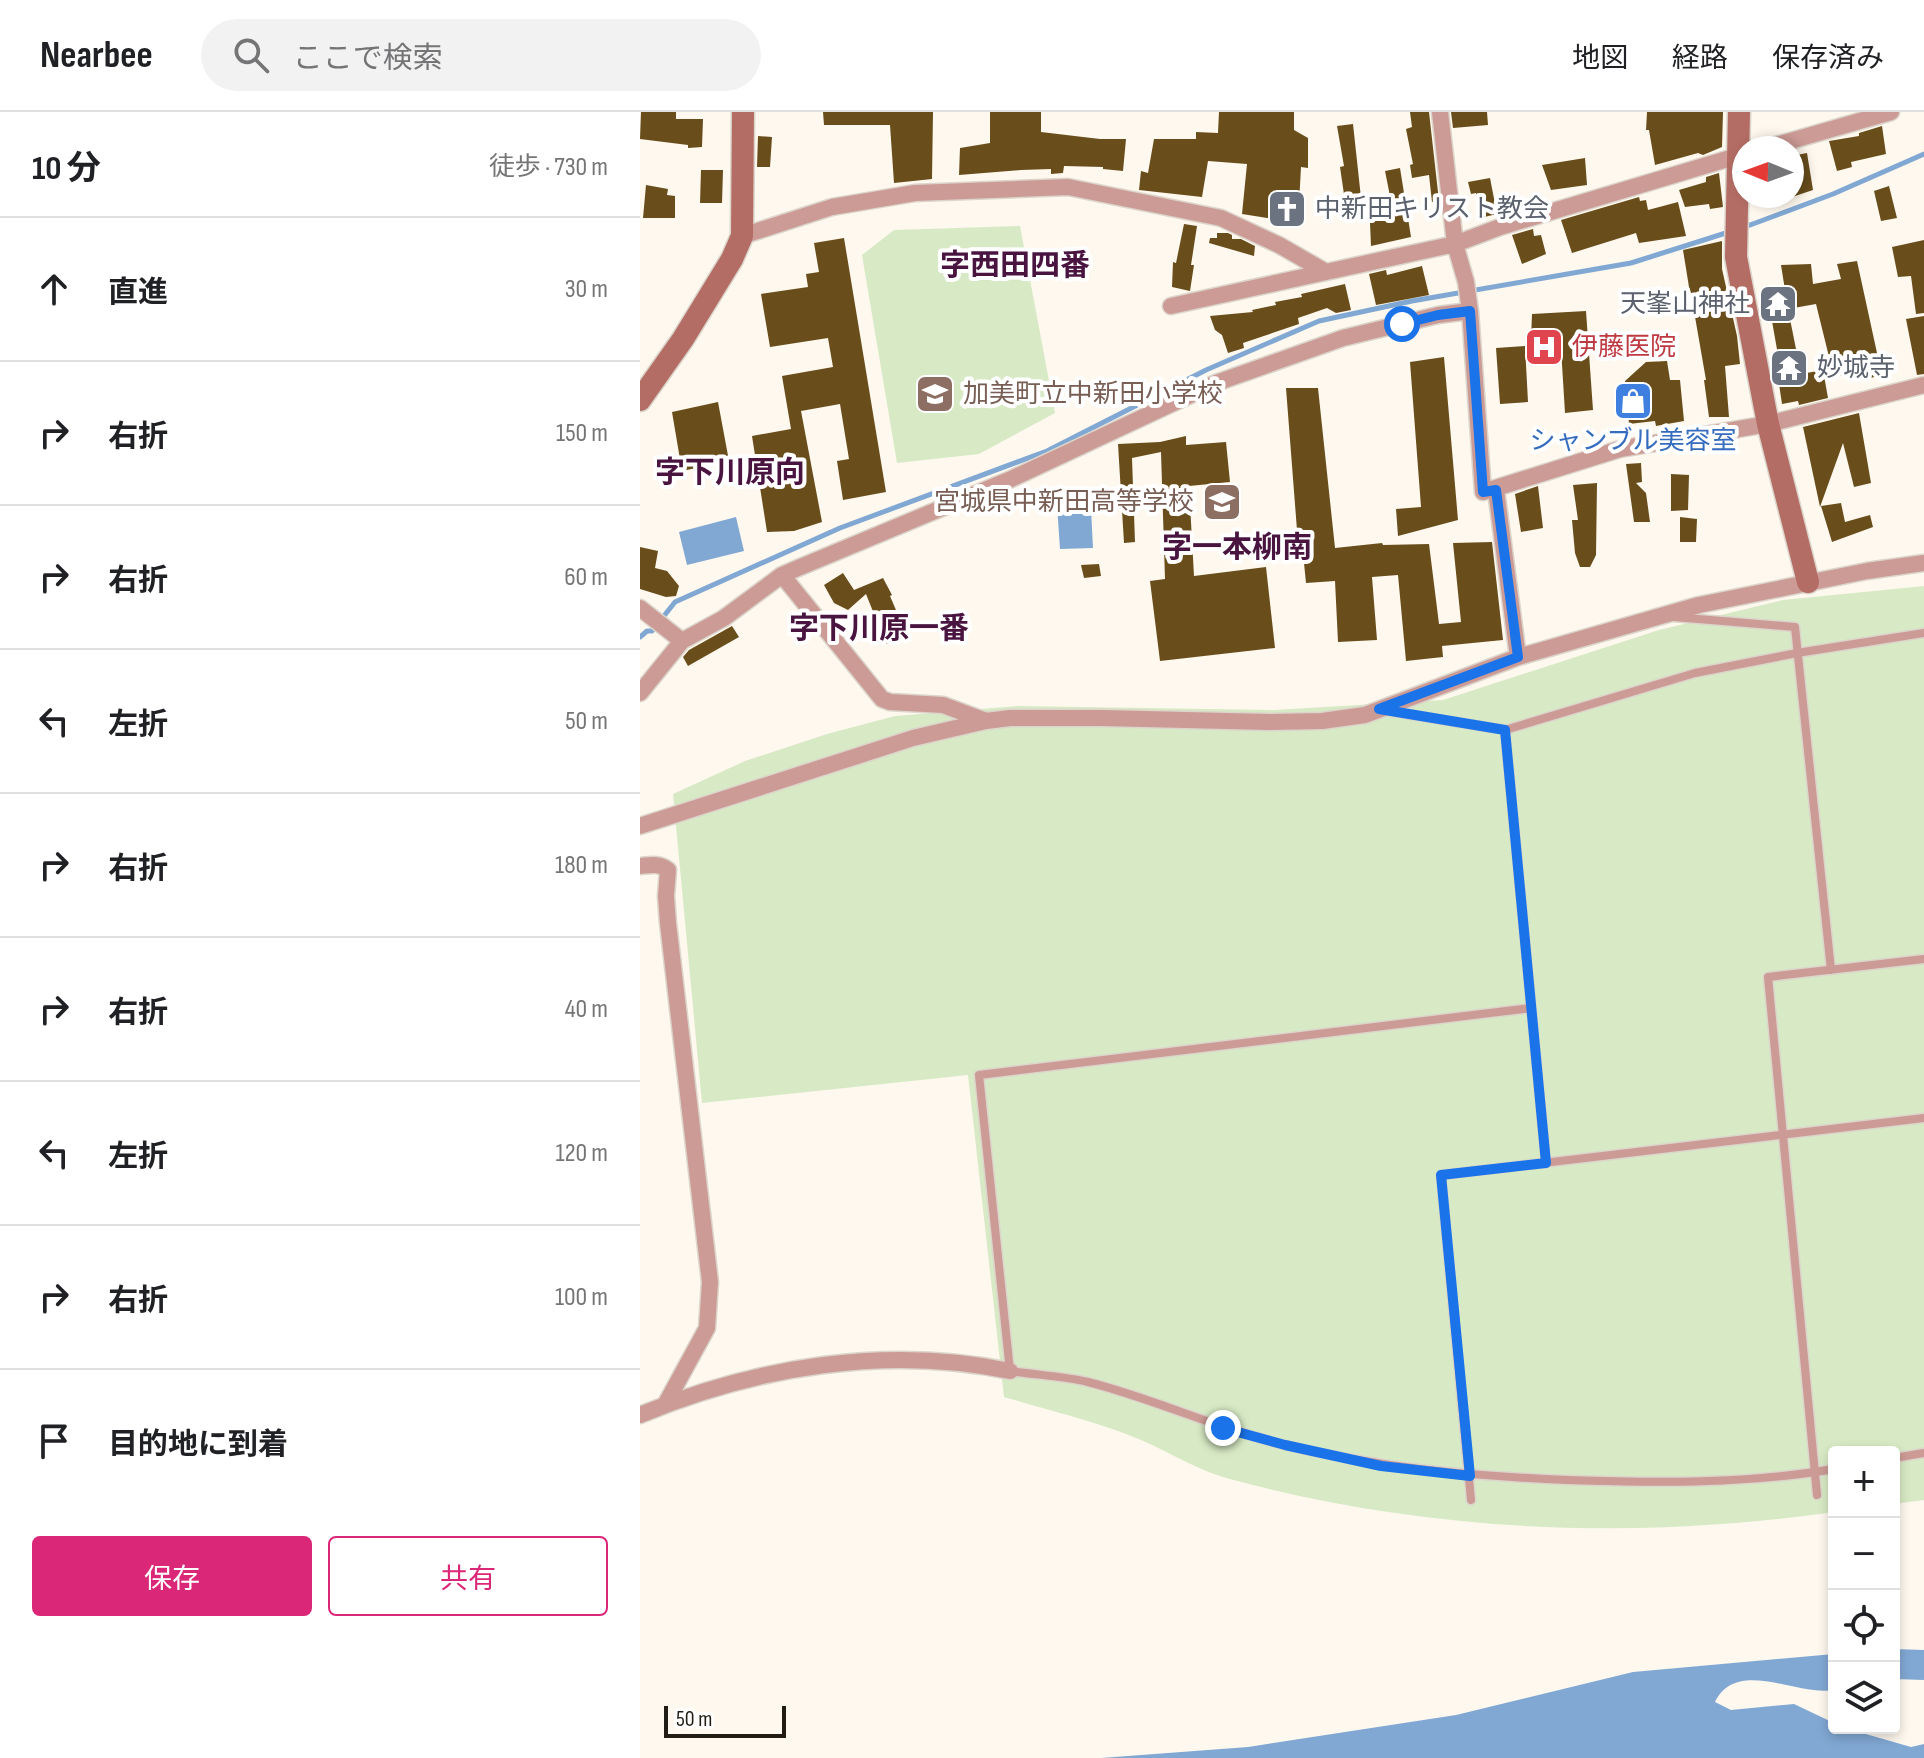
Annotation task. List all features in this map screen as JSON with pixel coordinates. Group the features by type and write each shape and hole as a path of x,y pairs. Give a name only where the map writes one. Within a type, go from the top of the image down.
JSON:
{"street":[{"path":"643,393 732,259 742,236 743,112"},
{"path":"1440,112 1455,244 1470,308 1483,492 1620,449 1768,424 1924,385"},
{"path":"1739,112 1740,136"},
{"path":"1804,137 1891,112"},
{"path":"1171,306 1455,244 1500,227 1732,158"},
{"path":"742,236 832,207 915,193 1068,187 1221,218 1279,245 1326,272"},
{"path":"1738,208 1736,257 1768,424 1808,582"},
{"path":"640,693 682,641 724,618 782,575 1009,480 1216,383 1343,338 1470,308"},
{"path":"1496,490 1518,657"},
{"path":"640,826 913,738 986,721 1102,718 1322,721 1365,715 1518,657 1699,605 1808,582 1924,563"},
{"path":"782,575 882,699 943,705 986,721"},
{"path":"645,611 682,641"},
{"path":"640,866 664,866 668,870 668,923 710,1291 707,1328 665,1405"},
{"path":"640,1415 735,1381 805,1368 921,1360 965,1362 1010,1371"}],"lane":[{"path":"1662,616 1795,627 1831,970"},
{"path":"1379,709 1505,730 1695,673 1924,633"},
{"path":"1505,730 1546,1163"},
{"path":"1817,1495 1768,977 1924,959"},
{"path":"1531,1008 979,1075 1010,1371 1087,1382 1223,1428 1381,1466 1470,1476 1624,1482 1712,1480 1828,1470"},
{"path":"1471,1500 1441,1175 1924,1118"},
{"path":"1900,1457 1924,1453"}],"green space":[{"path":"1020,226 1055,413 979,454 897,463 862,255 894,230"},
{"path":"1924,586 1924,1500 1900,1503 1900,1446 1828,1446 1828,1513 1681,1527 1528,1526 1452,1520 1300,1496 1226,1478 1126,1434 1004,1397 968,1075 702,1103 673,794 745,761 895,716 1018,706 1274,710 1443,700 1659,630 1783,600"}],"water":[{"path":"1090,489 1093,548 1060,549 1056,490"},
{"path":"736,517 744,551 687,565 679,532"},
{"path":"1900,1649 1924,1650 1924,1680 1900,1679"},
{"path":"1828,1655 1828,1690 1753,1680 1738,1682 1725,1689 1715,1702 1731,1710 1794,1704 1828,1720 1828,1734 1866,1734 1911,1747 1924,1744 1924,1758 1101,1758 1248,1747 1456,1715 1633,1672"}],"building":[{"path":"641,112 676,112 676,119 703,119 702,147 688,148 688,145 640,139"},
{"path":"823,112 933,112 932,179 894,183 890,125 824,125"},
{"path":"990,112 1041,112 1041,132 1126,139 1123,171 1064,166 1063,173 1051,174 1051,169 959,175 960,148 990,143"},
{"path":"1219,112 1294,112 1294,130 1308,138 1308,168 1301,167 1298,223 1242,214 1247,164 1208,161 1202,197 1139,190 1141,171 1148,173 1154,139 1196,139 1196,132 1218,133"},
{"path":"1410,112 1429,112 1439,201 1432,202 1429,175 1412,178 1410,165 1413,164 1406,129 1412,127"},
{"path":"1451,112 1487,112 1488,125 1453,128"},
{"path":"1647,112 1723,112 1722,147 1703,155 1698,153 1655,165 1649,130 1646,130"},
{"path":"1353,124 1362,207 1346,208 1340,167 1344,166 1337,126"},
{"path":"1882,126 1886,154 1851,162 1852,167 1837,171 1829,141 1859,136 1859,133"},
{"path":"758,136 772,137 770,167 757,167"},
{"path":"1807,153 1813,190 1804,193 1804,154"},
{"path":"1585,158 1587,185 1551,190 1542,165"},
{"path":"1400,168 1411,237 1371,246 1369,200 1390,196 1385,171"},
{"path":"701,170 723,170 722,203 700,203"},
{"path":"1719,173 1723,207 1710,209 1709,204 1685,207 1679,190 1706,182 1706,177"},
{"path":"1490,178 1497,214 1480,218 1476,193 1471,194 1468,182"},
{"path":"646,185 668,189 667,195 675,196 675,218 643,218"},
{"path":"1889,186 1897,218 1881,221 1874,191"},
{"path":"1639,197 1640,201 1646,200 1648,210 1678,202 1686,236 1639,243 1636,233 1572,253 1561,220"},
{"path":"1184,224 1197,226 1190,291 1172,287 1173,262 1176,263"},
{"path":"1533,229 1534,236 1541,235 1546,254 1522,264 1512,235"},
{"path":"1217,233 1228,233 1232,239 1241,239 1255,246 1254,256 1209,243 1210,238 1217,238"},
{"path":"844,238 886,492 843,500 837,461 849,459 840,404 801,411 822,522 794,531 767,532 752,436 791,429 782,376 833,367 828,338 770,347 761,294 808,287 806,274 819,272 814,243"},
{"path":"1924,240 1924,313 1916,314 1911,276 1898,277 1892,247"},
{"path":"1722,241 1722,269 1740,364 1725,366 1729,417 1709,417 1694,311 1697,311 1689,287 1683,250"},
{"path":"1857,261 1882,376 1862,379 1860,371 1834,377 1816,304 1788,309 1801,374 1823,370 1828,398 1799,405 1798,401 1782,404 1779,384 1783,383 1767,293 1785,290 1781,265 1811,264 1813,284 1841,279 1837,264"},
{"path":"1422,266 1429,295 1376,305 1369,274 1386,270 1387,275"},
{"path":"1345,284 1351,310 1336,313 1327,308 1298,318 1299,324 1243,343 1244,348 1228,353 1222,335 1215,330 1210,316 1253,312 1276,305 1275,302 1302,297 1301,294"},
{"path":"1586,311 1593,410 1565,413 1561,348 1531,340 1532,314"},
{"path":"1924,316 1924,374 1917,375 1906,319"},
{"path":"1525,346 1528,402 1500,404 1496,348"},
{"path":"1444,357 1458,520 1398,536 1396,509 1421,507 1410,362"},
{"path":"1667,361 1670,380 1680,380 1684,421 1656,426 1655,421 1629,424 1625,381 1646,362"},
{"path":"1286,388 1318,388 1335,548 1382,543 1429,544 1439,624 1461,622 1453,543 1492,542 1503,640 1442,646 1443,657 1406,661 1398,575 1372,577 1377,640 1338,642 1335,581 1306,583 1302,543 1298,543"},
{"path":"718,402 729,461 682,471 672,412"},
{"path":"1859,413 1871,483 1854,487 1843,443 1820,507 1803,427"},
{"path":"1186,436 1186,445 1226,442 1230,482 1189,486 1194,576 1266,567 1275,648 1160,661 1150,581 1165,579 1161,452 1132,458 1135,542 1124,543 1118,444 1160,442"},
{"path":"1641,463 1642,482 1636,483 1646,493 1650,522 1634,522 1626,464"},
{"path":"1671,474 1689,475 1688,510 1671,511"},
{"path":"1597,483 1596,555 1590,567 1580,567 1575,553 1572,520 1578,520 1573,485"},
{"path":"1538,486 1543,528 1521,532 1515,494"},
{"path":"1841,503 1845,522 1870,515 1873,527 1832,542 1821,506"},
{"path":"1680,517 1697,519 1696,542 1680,542"},
{"path":"640,547 658,551 655,568 667,571 679,586 676,596 666,597 640,589"},
{"path":"1099,564 1101,576 1084,578 1081,565"},
{"path":"843,573 854,590 883,578 907,636 886,644 866,594 848,610 834,603 824,585"},
{"path":"732,626 739,637 688,666 683,657 689,650"}],"waterway":[{"path":"1742,228 1833,194 1924,154"},
{"path":"640,637 652,631 675,602 840,528 1047,451 1206,370 1319,321 1412,301 1631,263 1729,232"}],"place":[{"name":"中新田キリスト教会","path":"1287,209"},
{"name":"天峯山神社","path":"1778,304"},
{"name":"伊藤医院","path":"1544,347"},
{"name":"妙城寺","path":"1789,368"},
{"name":"加美町立中新田小学校","path":"935,394"},
{"name":"シャンブル美容室","path":"1633,401"},
{"name":"宮城県中新田高等学校","path":"1222,502"}],"district":[{"name":"字西田四番","path":"1015,266"},
{"name":"字下川原向","path":"730,473"},
{"name":"字一本柳南","path":"1237,548"},
{"name":"字下川原一番","path":"879,629"}],"route":[{"path":"1223,1428 1381,1466 1470,1476 1441,1175 1546,1163 1505,730 1379,709 1518,657 1496,490 1483,492 1470,311 1402,324"}]}
